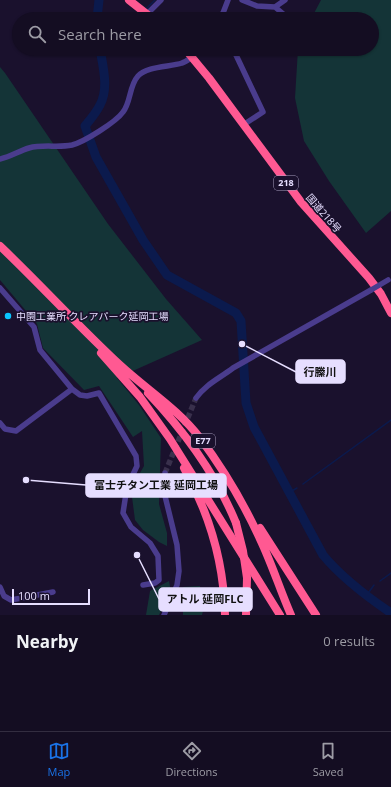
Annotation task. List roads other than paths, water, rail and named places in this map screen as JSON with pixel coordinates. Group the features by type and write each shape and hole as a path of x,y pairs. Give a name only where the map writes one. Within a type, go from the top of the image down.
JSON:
{"highway":[{"path":"129,0 144,12"},
{"name":"国道218号","path":"192,57 301,202 369,278 381,294 391,313"},
{"name":"E77","path":"0,246 122,366 167,403 191,427 234,487 261,540 291,615"},
{"name":"E77","path":"61,307 140,398 179,452 280,615"},
{"path":"122,366 158,403 192,446 219,485 236,523 243,550 247,578 246,615"},
{"path":"120,375 166,438 197,493 209,523 217,550 222,575 224,615"},
{"path":"234,487 316,615"}],"street":[{"path":"149,12 161,0"},
{"path":"227,3 235,0"},
{"path":"242,0 257,6 275,7 281,12"},
{"path":"275,7 285,0"},
{"path":"236,56 263,112 243,125"},
{"path":"0,159 29,148 71,145 83,140 113,122 123,113 128,106 134,82 138,75 148,70 184,63 192,57"},
{"path":"196,398 212,381 233,368 389,279"},
{"path":"0,288 34,327 40,350 72,389 80,395 87,396 99,393 136,456 137,466 127,487 123,513 131,527 150,543 158,556 159,580 155,583 143,585"},
{"path":"0,423 5,429 16,431 72,389"},
{"path":"164,615 177,586 179,571 177,545 164,496 165,473"},
{"path":"0,587 4,596 11,600 53,592"}],"waterway":[{"path":"98,12 99,0"},
{"path":"145,10 155,0"},
{"path":"101,56 105,85 103,98 93,116 85,126 96,157 143,240 167,275 236,313 241,321 246,403 254,427 323,555 355,586 391,613"},
{"path":"102,60 105,56"},
{"path":"303,484 391,420"},
{"path":"290,492 297,488"},
{"path":"380,581 391,573"},
{"path":"366,596 374,585"}],"tunnel":[{"path":"165,473 196,398"}],"place":[{"name":"中園工業所 クレアパーク延岡工場","path":"8,316"},
{"name":"行縢川","path":"242,344"},
{"name":"富士チタン工業 延岡工場","path":"26,480"},
{"name":"アトル 延岡FLC","path":"137,555"}]}
